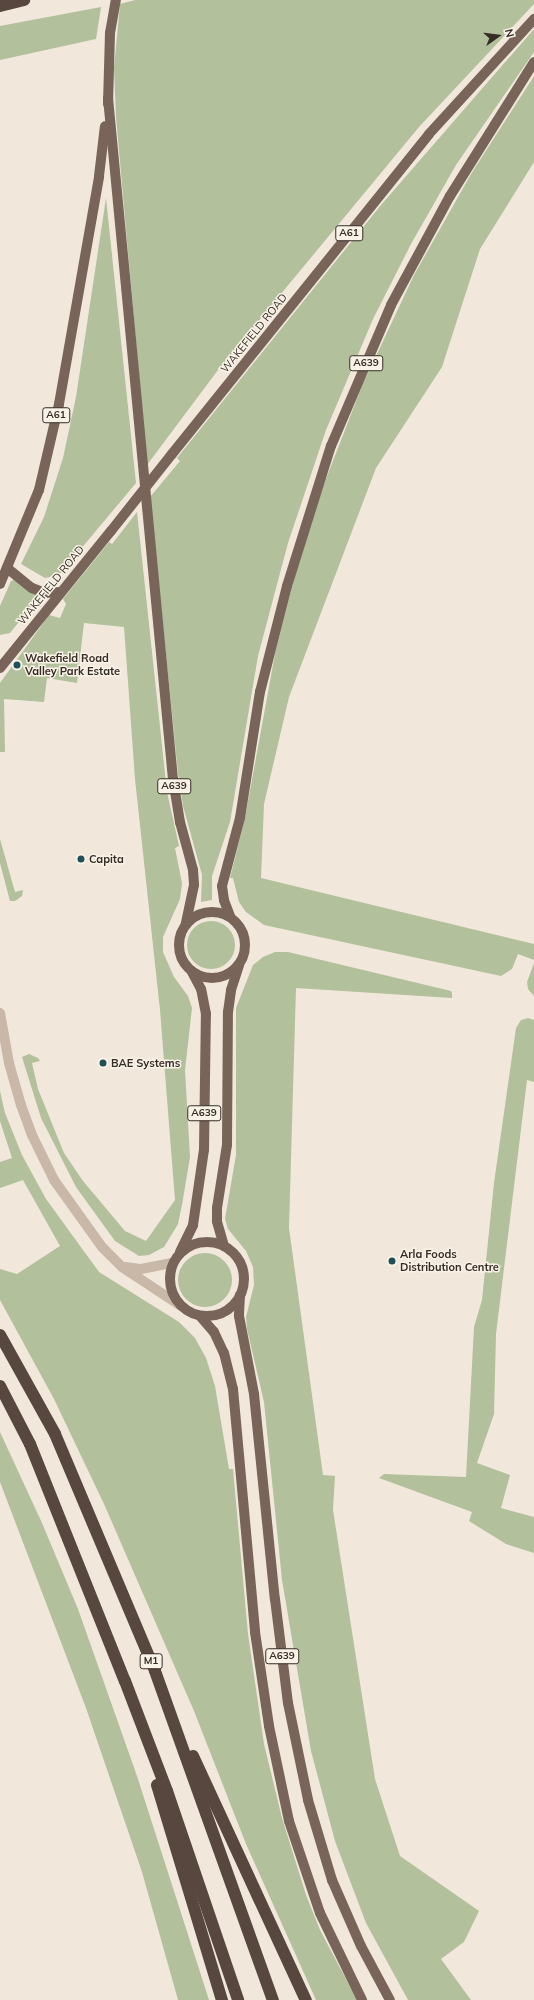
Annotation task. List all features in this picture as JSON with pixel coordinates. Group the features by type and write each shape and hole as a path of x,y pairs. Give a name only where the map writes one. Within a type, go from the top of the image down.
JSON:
{"highway":[{"path":"0,6 24,0"},
{"name":"M1","path":"0,1335 55,1434 155,1671 273,2000"},
{"path":"0,1386 30,1444 168,1791 238,2000"},
{"path":"155,1671 252,1888 306,2000"},
{"path":"125,1681 222,2000"}],"main road":[{"name":"A61","path":"0,584 39,490 57,411 99,176 108,98 110,33 116,0"},
{"name":"WAKEFIELD ROAD","path":"0,668 429,134 534,19"},
{"name":"A639","path":"230,916 224,900 223,878 240,818 260,692 287,586 331,446 391,305 450,196 534,62"},
{"name":"A639","path":"108,98 173,779 180,822 194,870 194,886 186,924"},
{"path":"7,568 32,588 45,593 60,592"},
{"path":"207,912 219,912 230,916 238,923 246,941 245,954 239,965 232,972 217,978 202,977 192,972 185,964 179,949 181,933 186,924 195,916 207,912"},
{"name":"A639","path":"224,1246 217,1221 217,1208 227,1146 228,1012 231,990 239,965"},
{"name":"A639","path":"180,1252 193,1225 204,1150 206,1014 201,989 192,972"},
{"path":"209,1242 224,1246 240,1262 243,1273 240,1295 228,1310 214,1315 200,1316 181,1306 170,1288 169,1276 173,1263 180,1252 194,1244 209,1242"},
{"name":"A639","path":"240,1295 239,1316 254,1394 274,1599 288,1703 308,1800 332,1880 361,1946 390,2000"},
{"name":"A639","path":"200,1316 214,1332 224,1353 233,1389 255,1632 269,1726 289,1822 320,1913 362,2000"}],"street":[{"path":"0,1013 9,1063 32,1134 54,1180 85,1226 102,1247 122,1267 181,1306"},
{"path":"122,1267 141,1269 173,1263"}],"green space":[{"path":"135,0 534,0 534,4 419,127 218,370 147,465 116,117 114,68 120,4"},
{"path":"101,7 96,39 0,60 0,26"},
{"path":"534,29 534,52 456,165 411,244 373,319 326,430 288,543 258,656 230,822 212,876 212,900 201,902 202,875 183,806 178,773 150,497 180,461 177,458 381,205"},
{"path":"534,76 534,162 480,249 442,367 376,468 289,697 264,804 261,878 534,944 534,960 518,954 512,969 501,976 264,925 246,912 239,902 233,878 230,878 245,818 275,654 298,563 324,484 362,386 414,275 471,174"},
{"path":"106,198 136,483 59,575 45,578 21,564 44,517 63,458 76,397"},
{"path":"137,512 167,792 179,846 175,848 182,883 180,899 163,937 163,952 174,977 188,996 192,1008 185,1070 190,1157 178,1224 164,1247 149,1255 139,1256 115,1241 76,1187 41,1118 22,1057 29,1054 38,1058 40,1061 32,1063 38,1089 64,1153 83,1181 125,1231 146,1241 175,1200 160,1010 135,779 124,627 84,623 77,683 47,678 44,702 4,699 5,752 0,752 0,683 49,615 60,618 66,604 63,599 109,542 112,544"},
{"path":"14,580 38,594 38,598 10,633 0,635 0,606 11,581"},
{"path":"0,839 15,892 23,890 22,896 15,901 10,901 0,863"},
{"path":"211,921 220,923 228,928 233,936 235,945 233,954 228,962 220,967 211,969 202,967 194,962 189,954 187,945 189,936 194,928 202,923"},
{"path":"275,952 288,952 451,991 452,993 452,998 296,988 289,1228 323,1475 335,1476 333,1510 375,1779 400,1856 479,1911 464,1942 441,1959 471,2000 408,2000 366,1923 335,1841 311,1751 282,1580 264,1402 247,1329 246,1317 254,1285 253,1267 246,1251 228,1229 225,1219 236,1155 236,1008 253,965 263,957"},
{"path":"534,963 534,996 528,989 527,982"},
{"path":"528,1018 534,1020 534,1082 527,1080 496,1334 494,1414 477,1463 510,1475 501,1508 534,1517 534,1553 506,1544 469,1521 472,1512 379,1478 384,1474 466,1477 474,1327 482,1300 494,1183 516,1028 521,1020"},
{"path":"0,1091 5,1113 22,1155 46,1199 99,1272 179,1322 195,1338 206,1358 215,1386 229,1469 233,1469 248,1634 264,1744 282,1818 306,1895 320,1930 357,2000 316,2000 246,1844 194,1711 104,1504 54,1399 0,1300 0,1269 17,1274 60,1246 23,1180 0,1188 0,1162 12,1158 0,1121"},
{"path":"205,1253 215,1255 224,1261 230,1270 232,1280 230,1290 224,1299 215,1305 205,1307 195,1305 186,1299 180,1290 178,1280 180,1270 186,1261 195,1255"},
{"path":"0,1432 42,1523 78,1609 137,1776 209,2000 178,2000 142,1872 86,1708 0,1482"}],"place":[{"name":"Wakefield Road Valley Park Estate","path":"17,665"},
{"name":"Capita","path":"81,859"},
{"name":"BAE Systems","path":"103,1063"},
{"name":"Arla Foods Distribution Centre","path":"392,1261"}]}
